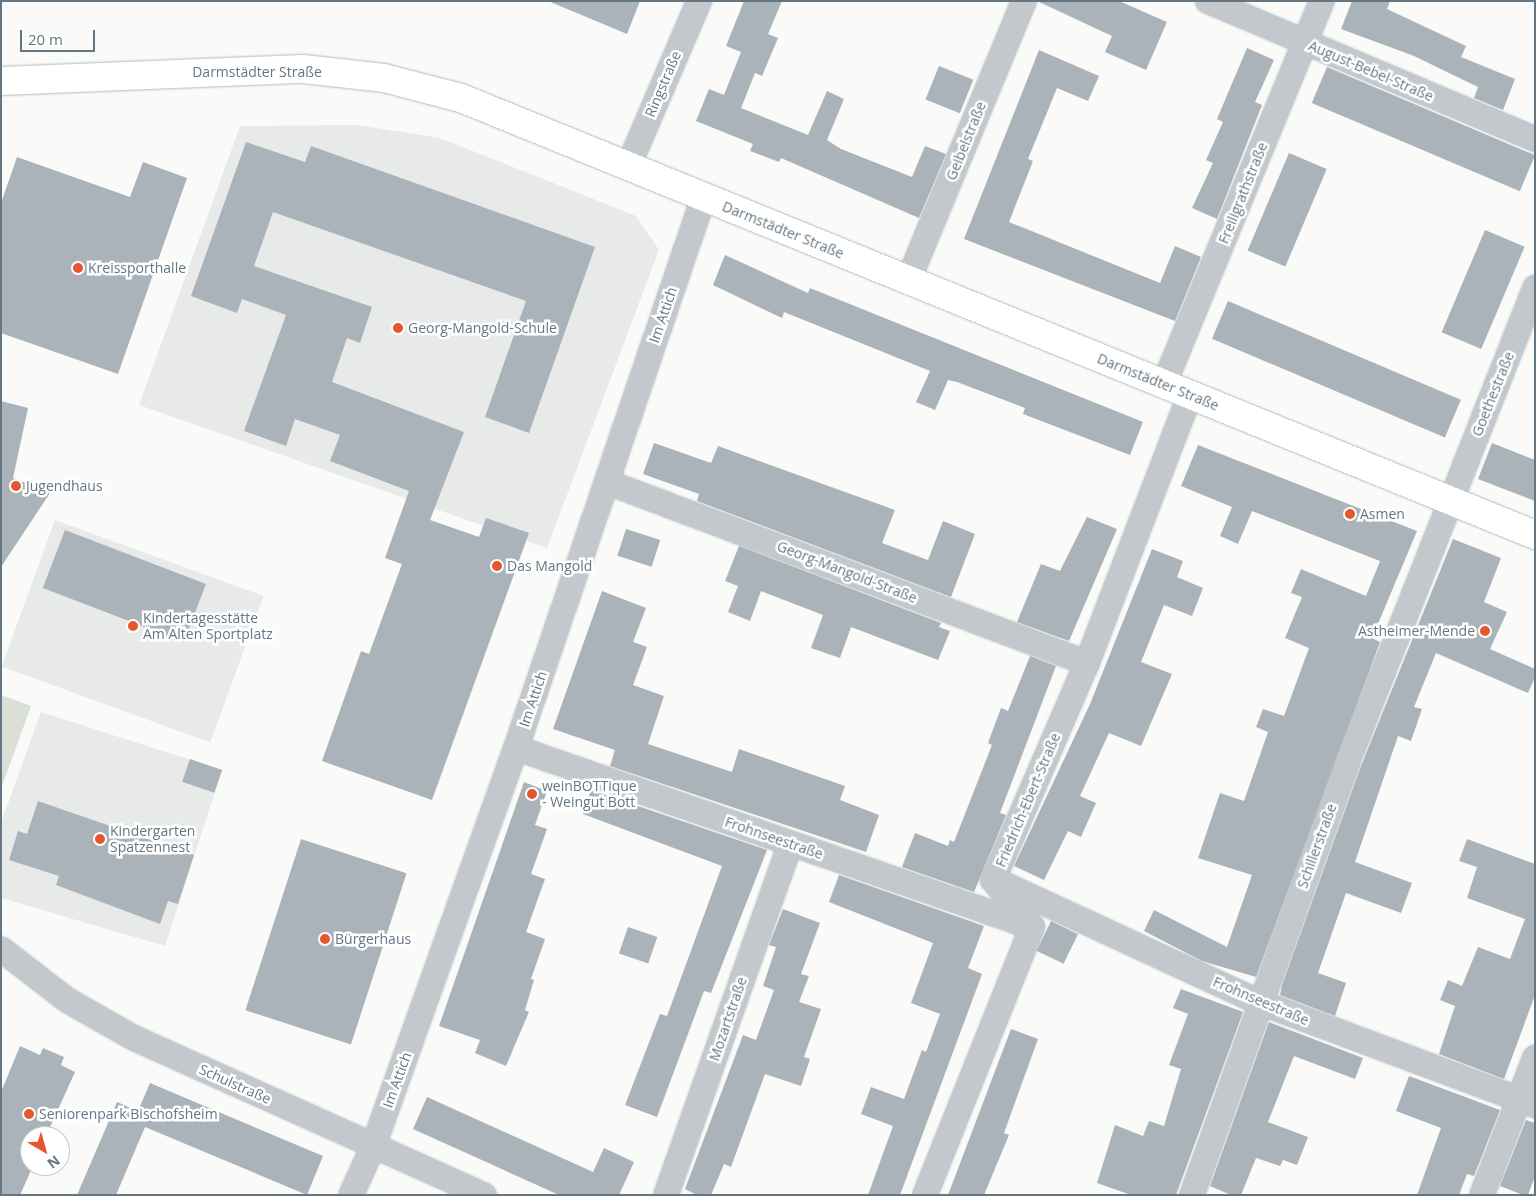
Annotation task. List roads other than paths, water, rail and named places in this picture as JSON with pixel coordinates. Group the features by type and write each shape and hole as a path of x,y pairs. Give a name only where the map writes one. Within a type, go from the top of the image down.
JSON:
{"main road":[{"name":"Darmstädter Straße","path":"1,81 236,69 303,69 384,78 461,98 702,199 1535,535"}],"street":[{"name":"Ringstraße","path":"628,167 699,1"},
{"name":"Geibelstraße","path":"908,281 1024,1"},
{"name":"August-Bebel-Straße","path":"1208,1 1535,139"},
{"name":"Freiligrathstraße","path":"1164,384 1322,1"},
{"name":"Im Attich","path":"351,1195 373,1147 516,748 702,199"},
{"name":"Goethestraße","path":"1451,500 1535,288"},
{"name":"Friedrich-Ebert-Straße","path":"1032,927 994,880 1087,663 1190,395"},
{"name":"Georg-Mangold-Straße","path":"607,482 1087,663"},
{"name":"Schillerstraße","path":"1192,1195 1259,1002 1451,500"},
{"name":"Frohnseestraße","path":"516,748 1032,927"},
{"name":"Mozartstraße","path":"666,1195 790,844"},
{"name":"Frohnseestraße","path":"994,880 1259,1002 1527,1102"},
{"path":"925,1195 1032,927"},
{"name":"Schulstraße","path":"1,949 67,1000 134,1038 373,1147 484,1195"},
{"path":"1482,1195 1527,1102 1535,1058"}],"place":[{"name":"Kreissporthalle","path":"78,268"},
{"name":"Georg-Mangold-Schule","path":"398,328"},
{"name":"Jugendhaus","path":"16,486"},
{"name":"Asmen","path":"1350,514"},
{"name":"Das Mangold","path":"497,566"},
{"name":"Kindertagesstätte Am Alten Sportplatz","path":"133,626"},
{"name":"Astheimer-Mende","path":"1485,631"},
{"name":"weinBOTTique - Weingut Bott","path":"532,794"},
{"name":"Kindergarten Spatzennest","path":"100,839"},
{"name":"Bürgerhaus","path":"325,939"},
{"name":"Seniorenpark Bischofsheim","path":"29,1114"}]}
